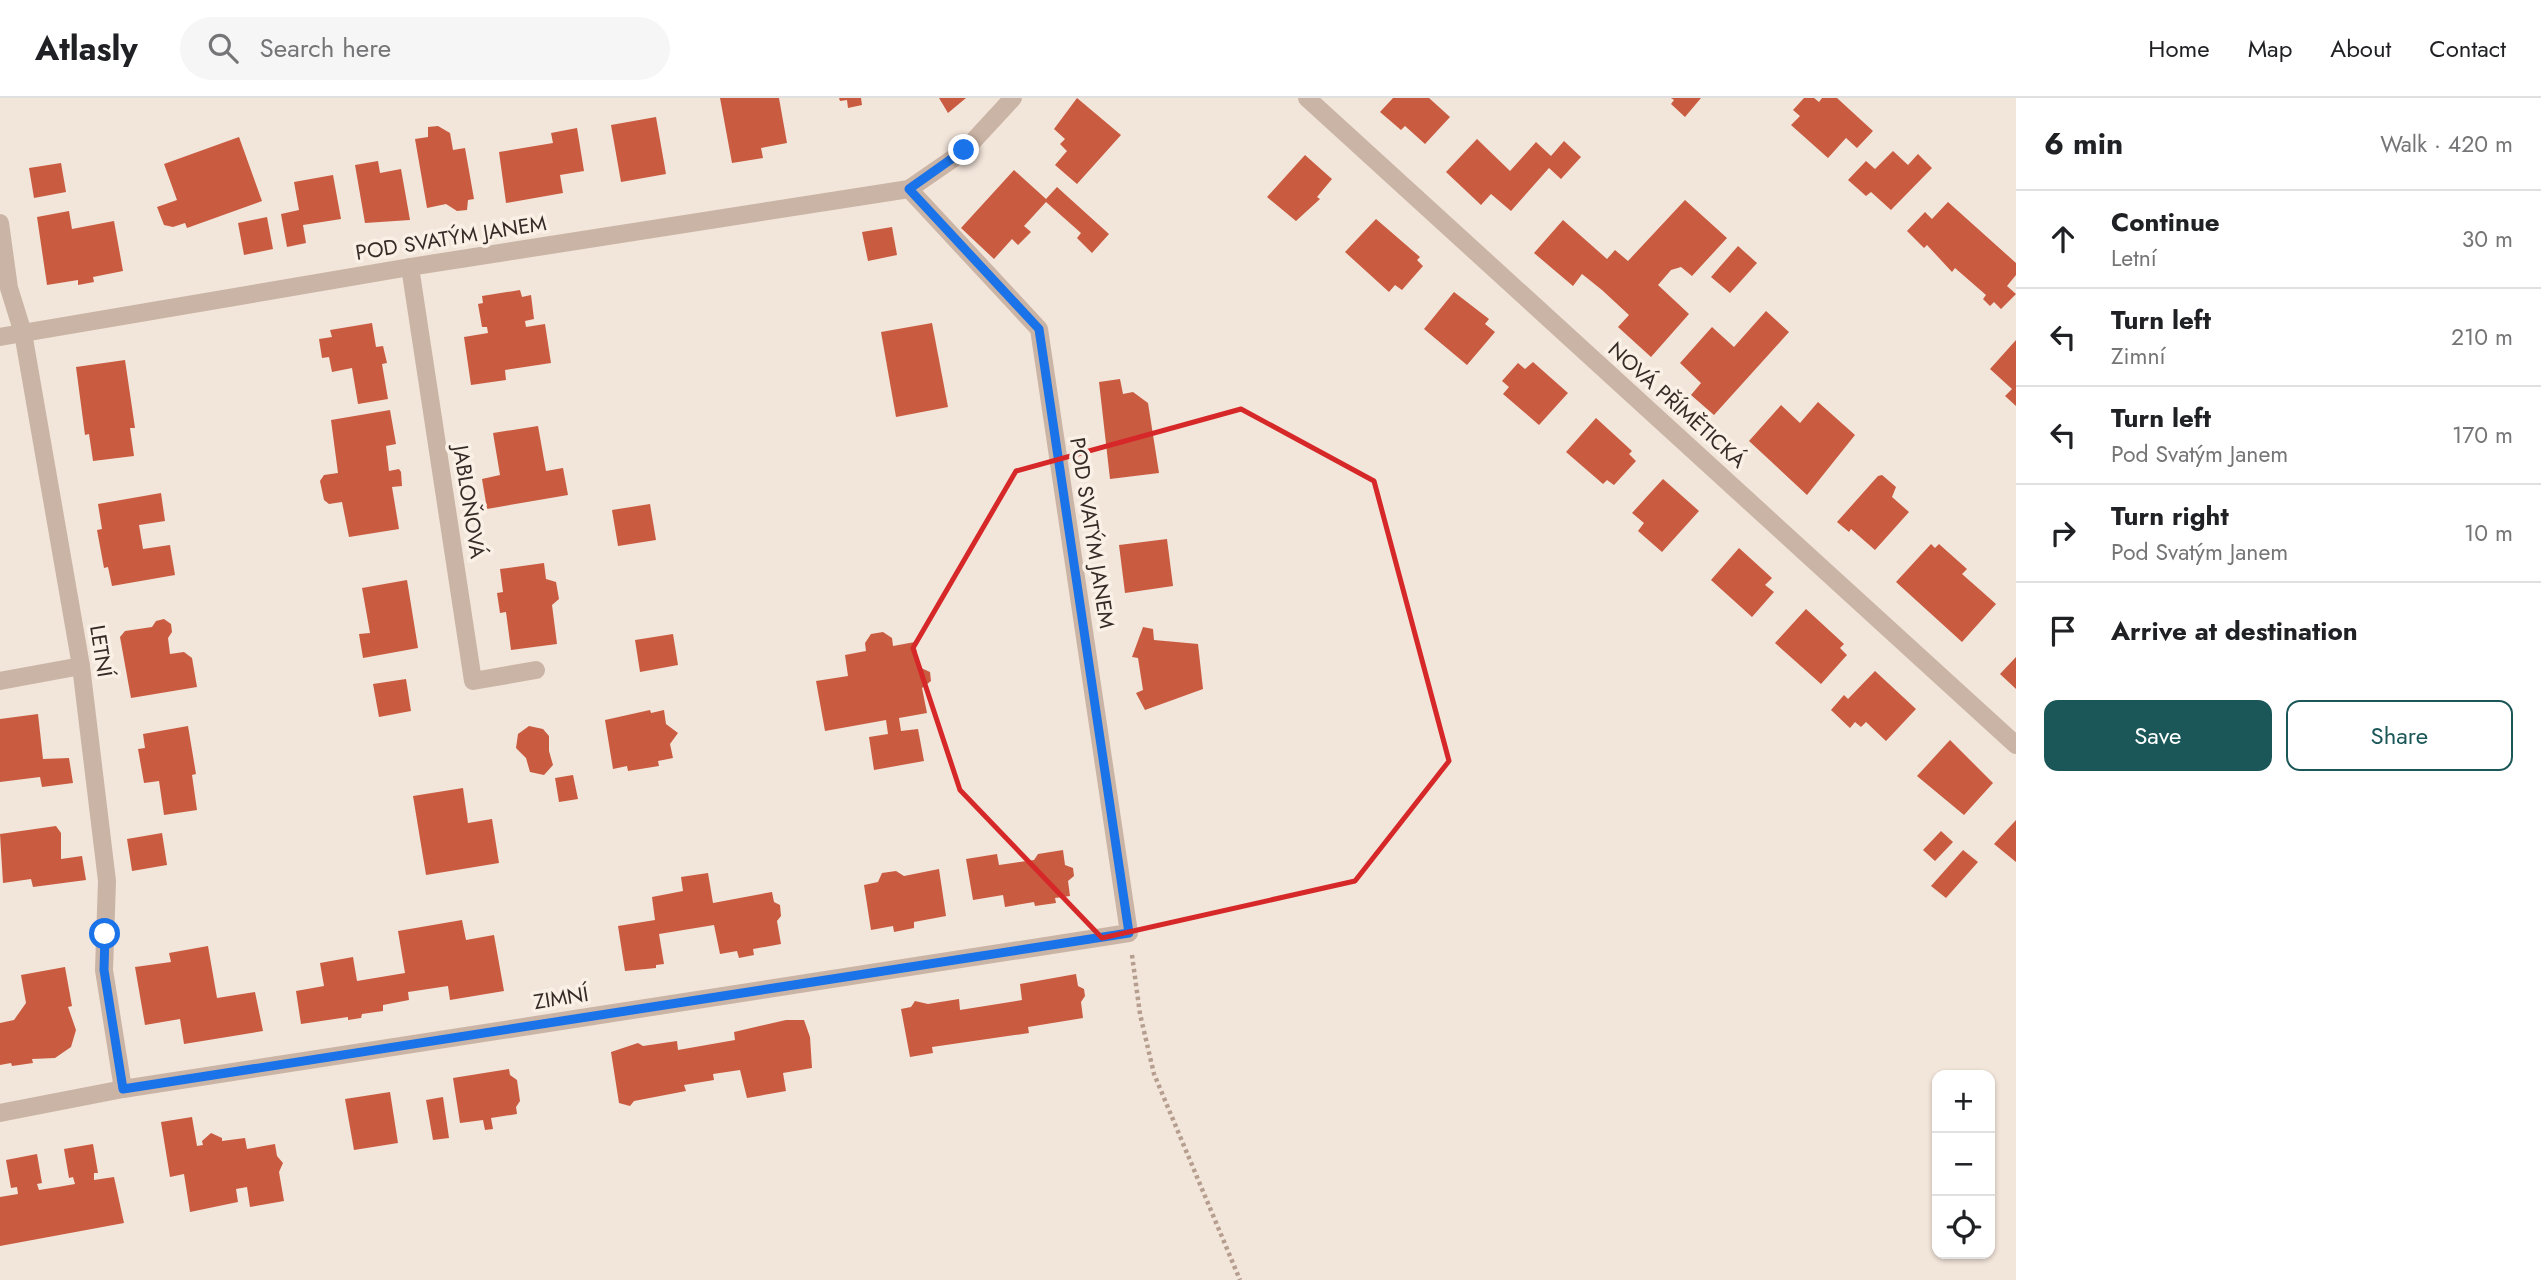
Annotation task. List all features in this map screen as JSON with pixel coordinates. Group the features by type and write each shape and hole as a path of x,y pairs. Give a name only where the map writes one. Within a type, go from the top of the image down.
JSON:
{"street":[{"name":"POD SVATÝM JANEM","path":"0,337 410,267 909,189 964,150 1013,98"},
{"name":"NOVÁ PŘÍMĚTICKÁ","path":"1307,98 2016,745"},
{"name":"POD SVATÝM JANEM","path":"909,189 1039,329 1129,933"},
{"name":"LETNÍ","path":"0,223 9,288 23,333 81,666 107,881 104,970 123,1089"},
{"name":"JABLOŇOVÁ","path":"410,267 473,681 536,670"},
{"path":"0,681 81,666"},
{"name":"ZIMNÍ","path":"0,1113 123,1089 1129,933"}],"path":[{"path":"1129,933 1140,1014 1154,1074 1240,1280"}],"highlighted area":[{"path":"1241,409 1374,481 1449,761 1355,881 1102,938 960,790 913,648 1016,471"}],"building":[{"path":"720,98 779,98 787,143 761,148 763,158 732,163"},
{"path":"839,98 861,98 862,105 848,108 847,100 840,101"},
{"path":"939,98 966,98 948,113"},
{"path":"1077,98 1121,135 1077,184 1055,165 1067,151 1060,144 1065,139 1054,129"},
{"path":"1393,98 1429,98 1450,117 1425,144 1405,126 1401,130 1380,112"},
{"path":"1671,98 1701,98 1685,117 1671,104 1674,100"},
{"path":"1804,98 1814,98 1819,102 1822,98 1837,98 1873,131 1857,148 1846,138 1828,158 1791,125 1800,116 1793,110"},
{"path":"656,117 666,174 621,182 611,125"},
{"path":"438,126 450,133 453,150 465,148 474,199 468,200 467,210 457,211 446,204 427,208 415,139 428,137 428,127"},
{"path":"577,128 584,171 560,175 563,193 506,203 499,152 553,143 551,133"},
{"path":"239,137 262,201 187,228 185,223 173,227 164,225 157,207 177,200 164,164"},
{"path":"1477,139 1510,171 1536,142 1551,156 1564,141 1581,157 1561,179 1549,168 1511,211 1491,194 1481,205 1446,172"},
{"path":"1893,151 1908,165 1918,154 1932,168 1891,210 1871,192 1866,196 1848,180 1866,161 1875,169"},
{"path":"1305,155 1332,179 1317,197 1320,199 1296,221 1267,197"},
{"path":"378,161 380,173 401,169 410,220 365,223 355,165"},
{"path":"61,163 66,192 34,198 29,168"},
{"path":"1014,170 1046,199 1057,187 1109,234 1092,253 1077,238 1081,233 1046,202 1024,226 1031,232 1018,245 1012,239 994,259 961,228"},
{"path":"333,175 341,219 303,225 306,243 287,247 281,214 299,210 294,182"},
{"path":"1685,200 1727,238 1692,276 1681,267 1671,270 1658,285 1689,314 1651,357 1618,327 1629,315 1602,290 1582,274 1573,286 1534,253 1563,220 1607,259 1615,250 1628,261"},
{"path":"1948,202 2016,263 2016,275 2007,286 2016,294 2001,309 1994,302 1990,306 1983,299 1986,295 1955,268 1952,272 1927,245 1924,248 1907,231 1925,212 1932,219"},
{"path":"69,211 72,229 114,221 123,271 93,277 94,282 78,285 78,280 47,285 37,217"},
{"path":"267,217 273,249 244,255 238,223"},
{"path":"1376,219 1420,257 1417,260 1423,266 1402,290 1395,285 1389,292 1345,252"},
{"path":"892,227 897,255 868,261 862,232"},
{"path":"1738,246 1757,263 1730,293 1711,277"},
{"path":"520,290 522,297 531,295 534,319 525,321 526,327 545,324 551,363 505,370 506,380 471,385 464,337 488,333 487,327 482,327 478,304 483,303 482,296"},
{"path":"1454,292 1489,319 1485,324 1495,332 1467,365 1424,329"},
{"path":"1766,311 1789,332 1714,415 1691,395 1701,383 1680,363 1712,327 1734,347"},
{"path":"372,323 376,347 383,346 387,363 382,364 388,399 358,404 352,368 332,372 329,357 322,358 319,339 332,337 330,330"},
{"path":"932,323 948,407 896,417 881,332"},
{"path":"2016,340 2016,406 2005,396 2012,389 1990,369"},
{"path":"125,360 135,428 130,428 134,456 93,461 89,434 85,435 76,367"},
{"path":"1533,362 1568,393 1539,425 1503,394 1509,387 1502,381 1518,363 1525,369"},
{"path":"1120,379 1123,394 1133,392 1148,403 1159,473 1110,479 1099,382"},
{"path":"1818,402 1855,435 1807,495 1749,441 1781,405 1800,423"},
{"path":"390,410 396,444 386,446 389,471 399,469 401,472 402,486 392,487 399,529 349,537 342,502 329,504 324,500 320,481 324,475 338,473 331,420"},
{"path":"1596,418 1632,451 1629,454 1636,461 1614,485 1607,480 1603,484 1566,452"},
{"path":"538,426 546,471 563,468 568,495 487,509 482,479 500,475 493,433"},
{"path":"1882,475 1896,487 1892,497 1909,512 1875,550 1851,529 1849,532 1837,522 1878,476"},
{"path":"1663,479 1699,511 1662,552 1638,531 1644,523 1632,513"},
{"path":"161,493 165,521 139,525 143,549 170,545 175,575 112,586 108,567 104,568 97,530 102,529 98,504"},
{"path":"650,504 656,540 618,546 612,510"},
{"path":"1167,539 1173,586 1125,593 1119,545"},
{"path":"1931,544 1935,548 1939,544 1967,569 1962,574 1996,604 1962,642 1896,582"},
{"path":"1739,548 1772,578 1765,585 1774,592 1752,617 1711,580"},
{"path":"544,563 546,579 556,582 559,599 552,605 557,644 511,650 506,612 500,613 497,593 503,592 500,569"},
{"path":"407,580 418,648 363,658 359,634 370,633 362,588"},
{"path":"1806,609 1844,644 1840,648 1847,655 1821,684 1775,643"},
{"path":"164,619 171,624 172,632 168,638 170,654 184,652 192,658 197,687 131,698 120,637 125,631 152,627 156,621"},
{"path":"1143,627 1153,629 1154,640 1198,644 1203,689 1145,710 1136,693 1143,690 1138,658 1132,657"},
{"path":"883,632 892,638 893,646 915,642 919,667 930,672 931,681 922,688 927,713 899,718 901,731 918,729 924,761 874,770 869,737 888,734 886,720 825,731 816,681 848,676 845,655 866,651 865,643 871,634"},
{"path":"673,634 678,665 640,672 635,640"},
{"path":"2016,657 2016,689 2000,674"},
{"path":"1875,671 1916,709 1886,741 1866,722 1861,727 1855,722 1850,728 1831,710 1844,695 1848,699"},
{"path":"406,679 411,711 379,717 373,684"},
{"path":"650,710 651,713 664,710 666,724 678,733 670,744 673,758 658,761 659,766 628,771 627,766 613,769 605,720"},
{"path":"38,714 43,759 69,758 73,783 42,787 40,777 0,782 0,719"},
{"path":"188,726 196,774 192,775 197,810 164,815 159,781 144,783 138,749 145,748 143,734"},
{"path":"529,726 543,729 549,736 553,765 544,775 530,772 526,758 516,748 518,734"},
{"path":"1950,740 1993,783 1964,815 1917,776"},
{"path":"573,775 578,799 559,802 555,778"},
{"path":"463,788 468,823 492,819 499,863 426,875 413,796"},
{"path":"2016,820 2016,862 1994,844"},
{"path":"56,826 61,833 61,859 82,856 86,880 33,887 31,879 3,883 0,834"},
{"path":"1941,831 1953,842 1935,861 1923,850"},
{"path":"162,833 167,865 132,871 127,839"},
{"path":"1063,850 1065,865 1073,868 1074,876 1068,881 1070,896 1055,898 1056,903 1035,906 1034,902 1005,907 1003,895 973,900 966,859 997,854 999,865 1034,860 1038,854"},
{"path":"1963,850 1978,862 1946,898 1931,886"},
{"path":"939,869 946,916 914,922 914,928 894,932 893,926 871,930 864,885 878,882 882,873 896,871 904,876"},
{"path":"708,873 713,903 772,892 774,902 780,905 781,916 777,921 781,944 753,949 754,955 739,958 737,951 720,954 714,925 659,934 664,964 656,965 656,968 625,971 618,926 655,920 652,897 683,891 681,877"},
{"path":"462,920 466,940 494,935 504,991 450,1000 448,986 408,992 409,1000 383,1005 383,1011 362,1014 361,1018 348,1020 348,1017 301,1024 296,991 324,986 320,963 353,957 357,981 405,973 398,931"},
{"path":"208,946 217,998 255,992 263,1031 184,1044 180,1019 145,1025 135,967 171,962 169,953"},
{"path":"65,967 72,1006 68,1007 76,1030 71,1047 55,1058 32,1059 33,1063 12,1066 11,1063 0,1065 0,1023 14,1020 26,1003 21,975"},
{"path":"1076,974 1078,986 1084,989 1085,996 1081,1002 1083,1018 1028,1027 1029,1033 932,1047 933,1053 910,1057 901,1009 911,1007 915,1001 928,1004 959,999 960,1010 1022,1000 1020,984"},
{"path":"786,1020 804,1020 810,1037 812,1068 783,1073 786,1091 747,1098 740,1070 713,1074 714,1080 684,1085 686,1091 634,1101 630,1106 619,1103 611,1052 638,1043 643,1046 677,1041 678,1050 735,1040 734,1032"},
{"path":"509,1069 510,1075 517,1080 520,1101 516,1107 517,1114 491,1118 493,1129 485,1130 483,1120 460,1123 453,1078"},
{"path":"390,1092 398,1143 354,1150 345,1099"},
{"path":"443,1097 449,1138 433,1140 426,1100"},
{"path":"192,1117 197,1146 203,1145 202,1141 211,1133 222,1138 222,1141 245,1138 247,1149 275,1144 277,1156 283,1163 279,1172 284,1201 250,1207 247,1187 236,1189 238,1202 190,1212 184,1174 170,1177 161,1122"},
{"path":"93,1144 98,1173 94,1173 94,1180 114,1177 124,1223 0,1246 0,1197 18,1194 17,1187 11,1188 6,1160 37,1154 42,1183 37,1184 39,1190 75,1184 73,1177 69,1178 64,1149"}],"route":[{"path":"105,934 104,970 123,1089 1129,933 1039,329 909,189 964,150"}]}
